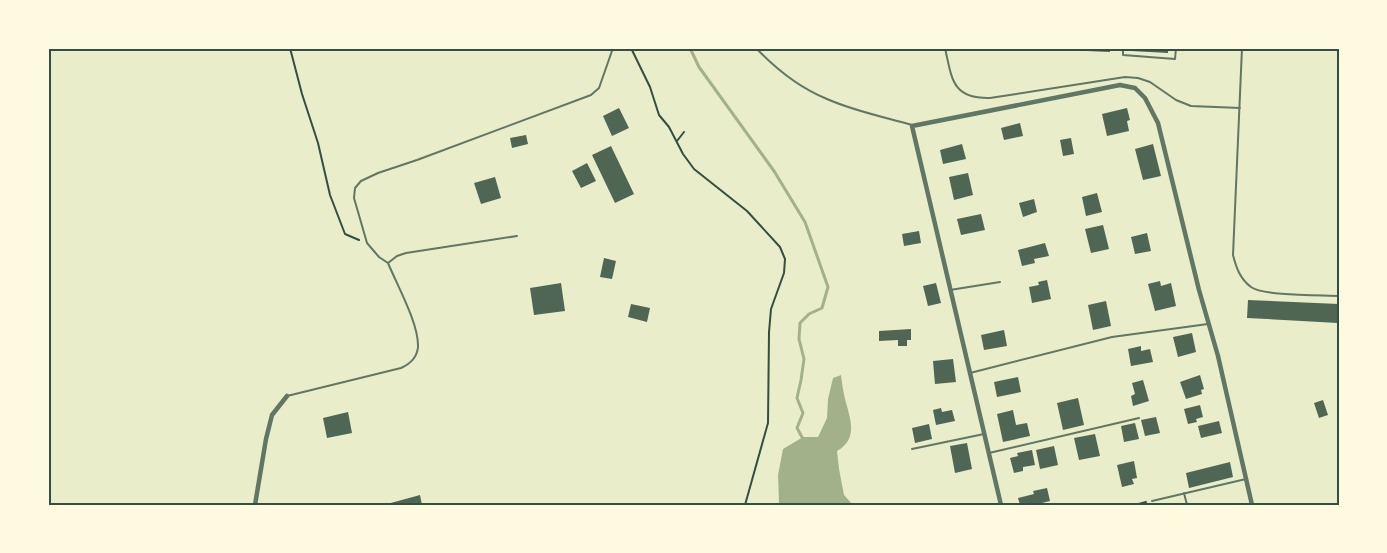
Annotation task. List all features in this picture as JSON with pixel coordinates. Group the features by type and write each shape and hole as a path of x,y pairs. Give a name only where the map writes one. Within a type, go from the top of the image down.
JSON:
{"street":[{"path":"1001,505 912,126 1120,85 1135,88 1145,98 1158,123 1218,356 1252,505"},
{"path":"255,505 272,415 287,396"}],"lane":[{"path":"287,396 402,368 412,363 418,348 415,325 388,263 379,257 367,243 354,198 355,188 361,181 591,95 599,88 613,48"},
{"path":"756,48 790,79 826,99 912,126"},
{"path":"945,48 951,76 958,89 977,98 990,98 1125,77 1150,82 1176,100 1191,106 1240,108"},
{"path":"1123,48 1123,56 1175,58 1176,48"},
{"path":"1242,48 1233,255 1236,267 1243,280 1252,288 1266,292 1339,296"},
{"path":"388,263 406,253 517,236"},
{"path":"950,290 1000,282"},
{"path":"970,374 1112,337 1208,324"},
{"path":"989,453 1139,418"},
{"path":"912,449 984,434"},
{"path":"1152,501 1246,478"},
{"path":"1184,493 1187,505"}],"path":[{"path":"290,48 318,143 330,195 345,234 367,243"},
{"path":"631,48 650,87 659,115 669,127 683,154 694,169 747,211 780,247 785,259 784,273 771,309 768,423 745,505"},
{"path":"677,141 684,132"},
{"path":"1135,505 1152,501"}],"shaded area":[{"path":"841,375 851,434 844,446 837,451 844,495 853,505 778,505 778,475 783,449 803,437 818,437 827,418 828,399 833,378"}],"building":[{"path":"1062,48 1110,48 1110,52 1062,50"},
{"path":"1132,48 1168,48 1168,53 1131,51"},
{"path":"619,108 629,128 612,136 603,116"},
{"path":"1127,108 1130,120 1127,121 1129,131 1107,136 1102,114"},
{"path":"1020,123 1023,136 1004,140 1001,128"},
{"path":"526,135 528,144 512,148 510,138"},
{"path":"1071,138 1074,154 1063,156 1060,140"},
{"path":"962,144 966,159 943,164 940,150"},
{"path":"1153,144 1161,176 1143,180 1135,149"},
{"path":"611,146 634,194 615,203 592,155"},
{"path":"587,163 596,181 581,188 572,171"},
{"path":"968,173 973,195 954,200 949,177"},
{"path":"495,177 501,198 481,204 474,183"},
{"path":"1097,193 1102,212 1086,216 1082,197"},
{"path":"1034,199 1037,212 1023,217 1019,203"},
{"path":"981,214 985,230 961,235 957,219"},
{"path":"1103,225 1109,249 1091,253 1085,229"},
{"path":"919,231 921,243 904,246 902,234"},
{"path":"1147,233 1151,251 1135,254 1131,237"},
{"path":"1045,243 1049,256 1034,259 1035,263 1022,266 1018,250"},
{"path":"604,258 616,261 612,279 600,277"},
{"path":"1047,280 1051,299 1032,303 1029,287"},
{"path":"1160,281 1161,286 1171,283 1176,306 1155,311 1148,284"},
{"path":"561,283 565,311 534,315 530,288"},
{"path":"936,283 941,303 928,306 923,286"},
{"path":"1248,300 1339,304 1338,323 1247,318"},
{"path":"1106,301 1111,326 1093,330 1088,305"},
{"path":"631,304 650,308 647,322 628,317"},
{"path":"911,329 911,340 907,340 907,346 898,346 898,340 879,341 879,331"},
{"path":"1004,330 1007,346 984,350 981,335"},
{"path":"1192,333 1196,352 1178,357 1173,337"},
{"path":"1141,346 1141,351 1150,349 1153,362 1131,366 1128,349"},
{"path":"953,359 956,382 935,384 933,361"},
{"path":"1200,375 1204,389 1201,390 1202,394 1186,399 1180,382"},
{"path":"1018,377 1021,392 997,397 994,382"},
{"path":"1143,380 1149,401 1133,406 1131,396 1135,394 1132,383"},
{"path":"1078,398 1084,425 1063,430 1057,403"},
{"path":"1323,400 1328,415 1319,418 1314,403"},
{"path":"1200,405 1203,417 1196,419 1197,422 1188,424 1184,409"},
{"path":"941,408 942,412 952,410 955,421 936,425 933,410"},
{"path":"1013,410 1016,425 1027,423 1030,436 1003,442 997,414"},
{"path":"348,412 352,433 327,438 323,418"},
{"path":"1156,417 1160,433 1145,436 1141,420"},
{"path":"1219,421 1222,433 1201,438 1198,426"},
{"path":"1135,423 1139,439 1124,442 1121,426"},
{"path":"929,424 932,439 915,443 912,428"},
{"path":"1095,434 1100,456 1079,460 1074,438"},
{"path":"967,443 972,469 955,473 950,446"},
{"path":"1054,446 1058,465 1040,469 1036,450"},
{"path":"1032,450 1035,465 1023,467 1023,471 1014,473 1010,458 1018,456 1017,453"},
{"path":"1134,461 1137,478 1132,479 1134,484 1122,487 1117,465"},
{"path":"1230,462 1233,477 1189,488 1186,473"},
{"path":"1047,488 1050,501 1034,505 1020,505 1018,498"},
{"path":"420,495 422,505 387,505 387,504"}],"waterway":[{"path":"690,48 699,67 774,171 805,222 828,287 822,308 809,314 800,323 799,339 804,359 797,398 803,413 797,428 803,439"}]}
